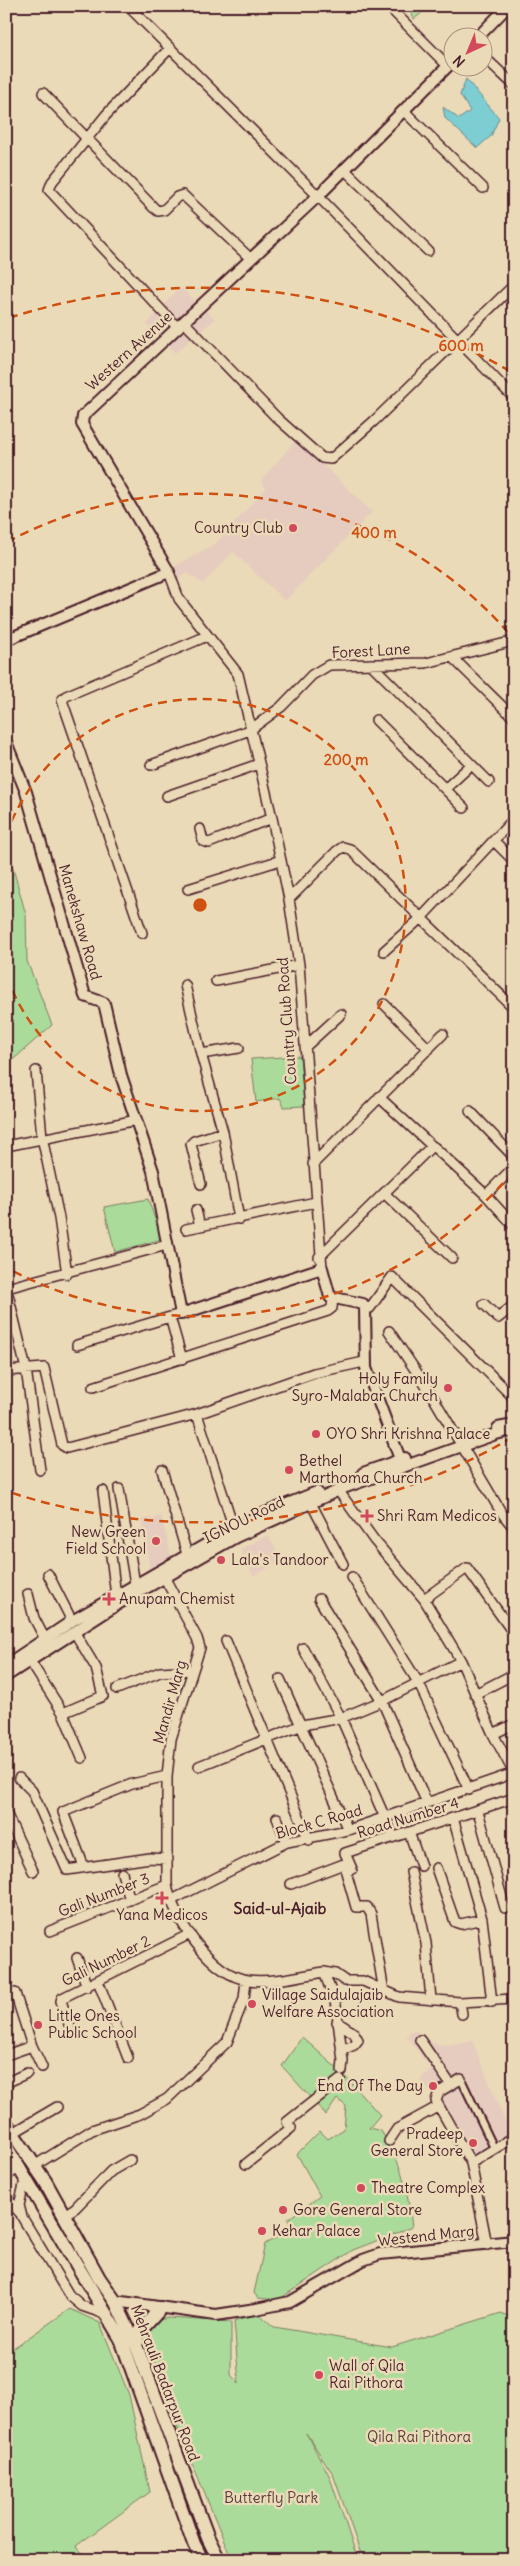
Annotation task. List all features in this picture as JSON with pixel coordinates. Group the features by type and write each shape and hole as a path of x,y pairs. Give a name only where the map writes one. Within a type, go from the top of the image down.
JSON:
{"main road":[{"name":"Mehrauli Badarpur Road","path":"9,2128 64,2215 99,2278 116,2301 136,2345 204,2530 218,2560"},
{"name":"Mehrauli Badarpur Road","path":"6,2146 121,2339 202,2560"},
{"path":"136,2345 141,2330 161,2308"}],"street":[{"path":"128,6 318,196 514,398"},
{"path":"388,6 442,57"},
{"path":"487,28 508,6"},
{"path":"170,48 87,138 52,182 49,190 181,325 277,418 326,460 337,455 458,341 514,285"},
{"path":"492,64 514,85"},
{"name":"Western Avenue","path":"168,572 81,419 85,412 318,196 442,72"},
{"path":"44,93 154,208 158,211 164,210 177,197 183,195 251,259"},
{"path":"404,111 483,188"},
{"path":"344,169 428,251"},
{"path":"6,640 168,572"},
{"name":"Country Club Road","path":"168,572 176,593 207,636 231,662 238,674 272,818 289,899 300,965 319,1257 327,1293 333,1298"},
{"path":"142,933 62,700 66,696 207,636"},
{"name":"Forest Lane","path":"150,765 250,730 281,707 321,669 339,663 426,663 514,641"},
{"path":"452,657 514,718"},
{"path":"372,664 489,782"},
{"path":"376,720 464,808"},
{"name":"Manekshaw Road","path":"6,742 29,801 85,996 104,1004 121,1075 153,1171 181,1314"},
{"path":"167,796 259,764"},
{"path":"445,789 471,765"},
{"path":"200,829 203,841 209,843 272,818"},
{"path":"384,951 421,918 510,823"},
{"path":"494,841 514,861"},
{"path":"289,899 337,851 346,848 377,874 514,1008"},
{"path":"188,889 281,860"},
{"path":"216,981 300,965"},
{"path":"185,985 201,1054 223,1132 239,1219"},
{"path":"507,1001 514,994"},
{"path":"384,1004 429,1049"},
{"path":"305,1047 341,1014"},
{"path":"313,1164 443,1034"},
{"path":"201,1054 239,1048"},
{"path":"36,1071 42,1137 59,1218 67,1274"},
{"path":"379,1098 486,1195 514,1226"},
{"path":"470,1111 514,1157"},
{"path":"6,1146 42,1137 137,1120"},
{"path":"201,1184 191,1144 194,1140 223,1132"},
{"path":"319,1257 432,1146"},
{"path":"486,1195 514,1167"},
{"path":"384,1193 452,1258"},
{"path":"186,1229 316,1202"},
{"path":"196,1210 200,1226"},
{"path":"40,1470 26,1368 7,1287 67,1274 167,1245"},
{"path":"77,1345 181,1314 322,1268"},
{"path":"370,1308 392,1277 514,1398"},
{"path":"93,1387 328,1311 332,1308 333,1298 363,1304 365,1307 364,1362 400,1460"},
{"path":"484,1304 498,1318 514,1305"},
{"path":"170,1317 182,1359"},
{"path":"389,1330 430,1392 458,1443 500,1512 514,1528"},
{"path":"6,1371 40,1367 44,1369 62,1446 65,1448 197,1414 314,1373 364,1362"},
{"path":"197,1414 235,1533"},
{"name":"IGNOU Road","path":"235,1533 265,1525 338,1490 458,1443 502,1426 514,1425"},
{"name":"IGNOU Road","path":"6,1676 163,1575 235,1533 262,1514 400,1460 504,1432 514,1433"},
{"path":"162,1470 189,1560"},
{"path":"120,1490 135,1584"},
{"path":"338,1490 374,1540 424,1599 461,1661 493,1734 514,1773"},
{"path":"103,1491 116,1596"},
{"path":"311,1503 343,1564"},
{"path":"262,1514 265,1525"},
{"path":"424,1599 467,1568 514,1634"},
{"path":"48,1574 72,1621"},
{"name":"IGNOU Road","path":"6,1665 72,1621 135,1584 163,1575"},
{"name":"Mandir Marg","path":"163,1575 199,1643 193,1670 171,1739 167,1776 167,1885 170,1900 180,1922 213,1963 246,1980"},
{"path":"352,1577 418,1682 469,1790"},
{"path":"28,1594 34,1618 45,1639"},
{"path":"319,1599 382,1701 427,1803"},
{"path":"63,1713 103,1696 96,1668 74,1633"},
{"path":"226,1641 309,1840"},
{"path":"303,1648 341,1718 393,1836"},
{"path":"30,1661 63,1713 82,1758"},
{"path":"199,1766 302,1725 341,1718 382,1701 461,1661"},
{"path":"117,1689 160,1672 193,1670"},
{"path":"475,1694 514,1674"},
{"path":"280,1679 348,1830"},
{"path":"493,1734 514,1724"},
{"name":"Block C Road","path":"170,1900 263,1856 287,1842 309,1840 348,1830 384,1816 469,1790 514,1773"},
{"path":"84,1867 63,1812 132,1784 167,1776"},
{"path":"20,1778 32,1791 65,1868 69,1870 150,1858 168,1859"},
{"name":"Road Number 4","path":"349,1862 345,1853 514,1798"},
{"path":"478,1811 505,1908"},
{"path":"6,1813 33,1871"},
{"path":"276,1818 287,1842"},
{"path":"453,1818 482,1919 492,2002"},
{"path":"409,1832 421,1866"},
{"path":"291,1884 349,1862 352,1869 346,1872 356,1907 367,1907 371,1914 384,1992"},
{"path":"436,1868 455,1922 461,1924 482,1919"},
{"path":"410,1872 426,1943 431,2000"},
{"path":"122,1873 130,1900"},
{"name":"Gali Number 3","path":"50,1931 167,1885"},
{"name":"Gali Number 2","path":"70,2027 61,1999 87,1988 190,1934"},
{"path":"77,1958 87,1988"},
{"path":"246,2164 291,2128 287,2122 341,2075 342,2050 336,2005 324,1972"},
{"path":"34,2166 92,2130 140,2114 168,2099 227,2042 244,1999 246,1980 324,1972 335,1974 345,1981 363,1981 384,1992 399,1997 460,2002 514,2000"},
{"path":"98,1982 128,2058"},
{"path":"15,1993 32,2046 42,2067"},
{"path":"460,2002 462,2014"},
{"path":"337,2022 354,2033 358,2040 354,2045 342,2050"},
{"path":"420,2040 451,2084"},
{"path":"6,2055 32,2046"},
{"path":"6,2083 26,2074"},
{"path":"487,2244 471,2163 436,2102 439,2092 461,2079 494,2148"},
{"path":"389,2141 397,2129 439,2106"},
{"path":"9,2128 57,2107"},
{"path":"471,2163 494,2148 513,2141"},
{"path":"64,2215 81,2203 111,2171 130,2160"},
{"path":"6,2176 23,2172 19,2205 20,2213"},
{"path":"6,2197 20,2213 70,2295 82,2306 108,2316"},
{"name":"Westend Marg","path":"116,2301 216,2315 282,2304 305,2295 363,2260 380,2254 444,2246 514,2242"}],"shaded area":[{"path":"180,287 215,319 175,353 147,324"},
{"name":"Country Club","path":"297,439 372,512 285,601 233,552 203,584 187,573 177,580 172,568 216,543 266,488 261,480"},
{"name":"New Green Field School","path":"161,1515 173,1562 150,1570 141,1520 151,1518 152,1520"},
{"path":"268,1535 282,1561 253,1576 240,1549"},
{"path":"413,2029 432,2043 448,2045 472,2040 511,2136 469,2156 434,2096 420,2080 431,2068 406,2036"}],"green space":[{"path":"407,6 426,6 428,8 414,19"},
{"path":"6,843 26,915 27,961 52,1025 6,1066"},
{"path":"300,1056 304,1106 284,1107 280,1098 256,1102 251,1059"},
{"path":"148,1199 162,1239 115,1252 104,1207"},
{"path":"302,2037 342,2073 380,2115 369,2128 381,2131 399,2166 406,2188 412,2227 353,2250 278,2300 258,2298 254,2293 265,2244 292,2229 288,2219 320,2196 297,2154 320,2131 328,2139 344,2129 346,2106 337,2099 326,2115 282,2066"},
{"path":"70,2309 100,2323 129,2395 150,2492 76,2546 89,2560 6,2560 6,2353"},
{"name":"Qila Rai Pithora","path":"257,2312 274,2327 392,2347 501,2313 514,2319 514,2560 363,2560 333,2474 306,2433 329,2475 358,2560 232,2560 172,2414 147,2340 155,2321 168,2318 231,2322 231,2375 239,2384 234,2321"}],"water":[{"path":"466,79 499,118 491,136 477,148 445,118 443,107 459,119 470,111 460,95"}],"place":[{"name":"Country Club","path":"293,528"},
{"name":"Holy Family Syro-Malabar Church","path":"448,1388"},
{"name":"OYO Shri Krishna Palace","path":"316,1434"},
{"name":"Bethel Marthoma Church","path":"289,1470"},
{"name":"Shri Ram Medicos","path":"367,1516"},
{"name":"New Green Field School","path":"156,1541"},
{"name":"Lala's Tandoor","path":"221,1560"},
{"name":"Anupam Chemist","path":"109,1599"},
{"name":"Yana Medicos","path":"162,1898"},
{"name":"Village Saidulajaib Welfare Association","path":"252,2004"},
{"name":"Little Ones Public School","path":"38,2025"},
{"name":"End Of The Day","path":"433,2086"},
{"name":"Pradeep General Store","path":"473,2143"},
{"name":"Theatre Complex","path":"361,2188"},
{"name":"Gore General Store","path":"283,2210"},
{"name":"Kehar Palace","path":"262,2231"},
{"name":"Wall of Qila Rai Pithora","path":"319,2375"}],"district":[{"name":"Said-ul-Ajaib","path":"280,1908"}],"park label":[{"name":"Butterfly Park","path":"271,2498"}]}
